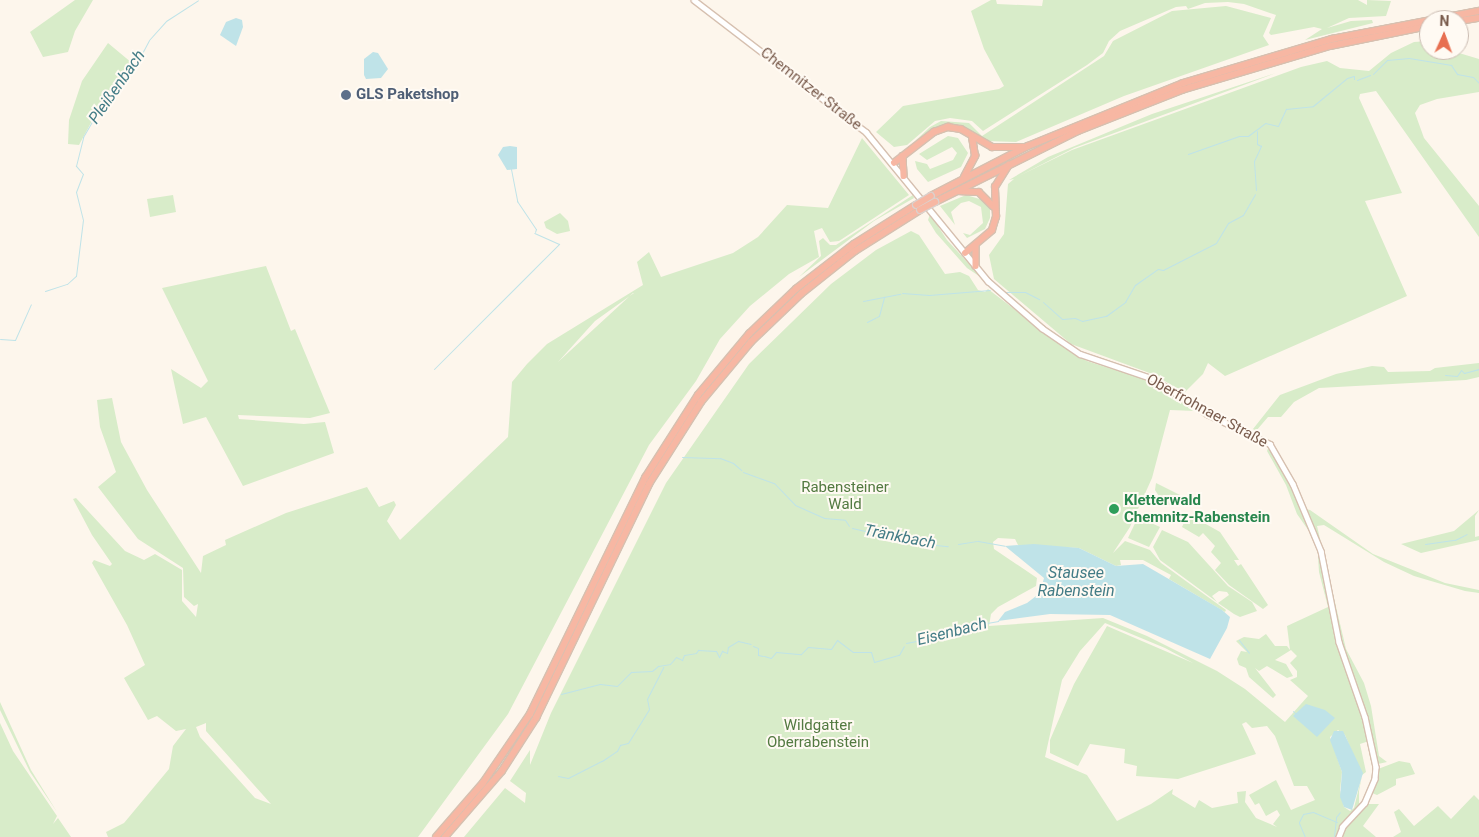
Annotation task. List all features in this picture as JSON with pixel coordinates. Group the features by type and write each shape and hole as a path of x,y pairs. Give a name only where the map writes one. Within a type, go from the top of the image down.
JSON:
{"highway":[{"path":"445,837 502,770 539,712 649,484 701,402 751,342 800,294 855,251 920,210 964,178 1028,146 1123,105 1236,65 1348,35 1479,11"},
{"path":"436,837 483,783 530,714 636,495 698,395 749,334 796,289 854,244 916,205 954,192 1012,162 1099,122 1201,84 1322,48 1419,28"},
{"path":"894,163 941,128 958,128 996,148 1028,146"},
{"path":"964,178 975,156 971,136"},
{"path":"903,156 904,176"},
{"path":"965,253 976,246 992,230 996,184 1012,162"},
{"path":"954,192 979,192 990,200 995,210"},
{"path":"976,246 976,266"}],"main road":[{"name":"Chemnitzer Straße","path":"694,0 856,123 894,163 916,190"},
{"name":"Oberfrohnaer Straße","path":"916,190 976,266 1016,306 1072,349 1088,358 1154,379 1207,414 1264,440 1281,460 1321,551 1339,642 1365,717 1376,766 1375,779 1365,803 1343,827 1339,837"}],"green space":[{"path":"75,0 93,0 75,31 68,52 43,57 30,32"},
{"path":"991,0 996,0 997,4 1042,6 1043,0 1358,0 1367,5 1367,0 1391,1 1386,16 1349,18 1327,28 1351,21 1372,20 1373,23 1305,40 1322,29 1314,27 1271,35 1269,33 1276,15 1244,4 1228,2 1205,3 1188,9 1186,6 1176,7 1120,31 1109,41 1103,53 1087,65 983,131 972,121 950,118 935,121 907,145 894,147 876,132 903,106 999,89 1004,86 984,49 971,11"},
{"path":"1226,6 1271,18 1263,36 1269,45 1124,96 1016,142 986,141 961,125 952,124 931,129 914,142 930,127 941,121 969,123 982,136 1104,56 1113,41 1172,11"},
{"path":"1414,42 1419,42 1419,60 1469,60 1469,56 1479,59 1479,92 1437,99 1420,105 1415,113 1424,138 1479,206 1479,237 1376,91 1360,94 1359,98 1402,193 1365,201 1407,296 1225,376 1208,363 1203,374 1184,393 1155,375 1071,344 994,279 989,255 1004,234 1008,184 1014,179 1009,180 1048,157 1152,114 1276,73 1074,148 1019,176 1072,150 1301,67 1327,61 1340,68 1369,71 1391,53"},
{"path":"108,43 132,63 120,83 106,95 79,145 68,144 69,120 82,81"},
{"path":"948,136 958,138 968,153 961,167 928,182 917,169 915,161 927,164 930,169 953,160 957,153 952,147 927,160 919,154"},
{"path":"862,138 909,195 839,241 830,242 822,228 814,231 819,257 789,274 750,306 720,339 696,381 649,445 508,714 418,837 108,837 106,832 124,823 169,769 173,746 186,729 176,731 157,716 148,720 124,678 145,665 127,625 92,563 94,560 110,566 112,564 92,535 73,499 76,498 125,551 144,560 155,554 182,570 182,601 196,617 198,604 194,606 184,597 183,568 138,539 98,487 116,472 100,427 97,400 112,398 121,442 147,490 201,573 203,556 226,545 225,540 286,513 367,487 379,507 394,501 396,505 387,521 400,540 508,437 512,382 527,364 547,344 643,285 637,262 649,252 661,277 733,253 758,237 787,205 828,208","holes":["629,296 558,362 595,321","206,723 206,731 271,804 255,798 200,737 196,727"]},
{"path":"173,195 176,212 150,217 147,199"},
{"path":"913,195 914,198 874,221 799,277 821,256 819,241 823,238 830,245 836,245"},
{"path":"966,195 983,200 990,208 990,218 985,229 967,238 963,233 970,235 983,223 981,207 969,201 961,203 951,212 955,225 940,206"},
{"path":"560,213 568,221 570,231 557,234 546,228 544,222"},
{"path":"930,214 947,240 982,278 967,268 936,233 928,220"},
{"name":"Rabensteiner Wald","path":"911,231 919,235 945,274 960,272 969,276 978,290 985,292 988,289 1069,351 1087,361 1153,382 1196,411 1170,410 1152,478 1130,527 1113,553 1125,541 1150,550 1161,563 1226,610 1225,612 1169,579 1171,575 1143,560 1120,560 1121,565 1116,566 1079,548 1018,545 1015,539 998,538 993,542 994,549 1037,578 1036,586 998,607 991,614 989,626 1103,618 1147,636 1217,671 1245,689 1285,722 1308,696 1290,680 1297,677 1297,671 1290,663 1297,656 1291,650 1275,660 1286,664 1293,676 1287,678 1267,666 1259,671 1255,668 1276,695 1273,698 1249,677 1246,668 1239,665 1237,659 1241,651 1247,652 1236,641 1244,637 1259,639 1266,634 1275,646 1287,646 1290,650 1287,626 1328,607 1319,572 1318,556 1323,554 1316,534 1311,534 1297,514 1286,485 1267,451 1269,446 1301,508 1310,510 1373,554 1445,583 1479,590 1479,593 1465,591 1414,576 1384,562 1324,525 1317,526 1346,649 1364,683 1371,706 1379,756 1387,762 1378,764 1372,740 1360,744 1366,772 1362,775 1359,791 1359,803 1362,804 1337,837 464,837 505,788 525,803 526,793 510,781 530,750 530,765 551,713 666,483 749,364 831,284 876,250","holes":["1105,623 1165,648 1193,663 1107,626 1074,684 1050,740 1050,753 1078,766 1090,744 1125,749 1124,763 1137,766 1136,776 1178,779 1256,754 1242,724 1246,722 1252,728 1267,726 1275,736 1294,786 1307,786 1315,800 1291,810 1276,780 1249,795 1255,805 1259,803 1266,816 1277,810 1280,815 1273,824 1277,827 1256,818 1245,802 1246,791 1237,792 1238,803 1212,808 1199,800 1195,808 1172,794 1173,789 1151,804 1117,821 1087,775 1045,757 1062,680 1080,651","1338,730 1345,735 1362,775 1354,808 1350,811 1344,807 1340,790 1342,772 1330,737"]},
{"path":"266,266 291,331 295,329 330,413 310,418 238,415 239,419 304,424 325,422 334,453 243,486 206,417 183,424 171,369 201,388 208,381 162,288"},
{"path":"1479,363 1479,377 1466,380 1319,388 1294,402 1281,417 1268,417 1256,431 1253,429 1280,395 1336,374 1372,366 1384,367 1388,372 1430,371 1435,368"},
{"path":"1156,483 1180,495 1175,502 1169,505 1162,501 1155,490"},
{"path":"1479,510 1475,516 1475,537 1479,536 1479,540 1421,553 1401,544 1454,531"},
{"path":"1188,514 1220,532 1239,560 1234,560 1238,566 1241,564 1268,605 1263,609 1229,585 1215,570 1221,563 1211,552 1215,546 1203,533 1199,537 1182,527"},
{"path":"1138,517 1160,527 1149,547 1128,538"},
{"path":"1162,530 1188,542 1228,586 1252,602 1257,611 1240,617 1234,614 1218,603 1229,595 1227,592 1219,591 1212,596 1217,602 1160,560 1153,547"},
{"path":"0,702 31,770 57,812 30,772 0,710"},
{"path":"0,723 13,751 57,816 53,824 58,818 71,837 0,837"},
{"path":"1399,761 1410,763 1415,774 1396,779 1396,785 1377,795 1372,793 1378,769"},
{"path":"1474,795 1479,800 1479,837 1393,837 1401,832 1394,812 1399,809 1414,826 1438,806 1451,819"},
{"path":"1368,804 1379,804 1363,826 1376,837 1341,837 1345,827"}],"water":[{"path":"236,18 242,20 243,27 236,46 220,35 226,22"},
{"path":"373,52 378,53 388,69 381,78 366,79 364,75 364,59"},
{"path":"503,147 517,147 517,169 507,170 498,155"},
{"name":"Stausee Rabenstein","path":"1034,544 1079,548 1116,566 1143,564 1222,610 1230,617 1227,628 1210,659 1110,615 1050,614 998,621 1005,612 1027,603 1040,593 1044,578 1005,546"},
{"path":"1306,704 1325,710 1335,718 1317,737 1293,716"},
{"path":"1334,731 1343,731 1363,773 1352,810 1344,807 1340,797 1342,772 1330,740"}],"waterway":[{"name":"Pleißenbach","path":"45,291 67,284 76,276 83,220 76,192 83,174 76,166 83,137 107,96 111,99 112,92 139,59 149,40 166,21 198,0"},
{"path":"1373,74 1387,60 1409,58 1451,65 1457,74 1473,77 1479,83"},
{"path":"1357,80 1370,75"},
{"path":"1188,154 1239,136 1248,136 1265,123 1278,126 1286,109 1313,106 1347,78 1354,76 1354,79"},
{"path":"1256,190 1254,161 1261,146 1257,144 1257,131"},
{"path":"511,169 517,201 536,229 535,232"},
{"path":"1043,302 1062,319 1075,318 1082,321 1106,316 1125,302 1135,285 1158,269 1163,270 1216,243 1228,223 1243,215 1255,194"},
{"path":"434,369 559,244 534,233"},
{"path":"902,293 929,295 990,290"},
{"path":"1006,292 1025,292 1039,299"},
{"path":"863,301 900,294"},
{"path":"867,322 879,316 884,297"},
{"name":"Pleißenbach","path":"0,339 15,340 31,304"},
{"path":"1445,375 1457,376 1461,370 1464,373 1479,369"},
{"name":"Tränkbach","path":"682,457 720,458 733,463 741,470"},
{"name":"Tränkbach","path":"743,472 774,483 795,505 824,518 845,520 849,526"},
{"name":"Tränkbach","path":"852,528 917,543 948,546"},
{"path":"1425,544 1455,540 1467,534"},
{"name":"Tränkbach","path":"958,544 978,541 1005,546"},
{"name":"Eisenbach","path":"906,643 937,637 953,629 998,621"},
{"name":"Eisenbach","path":"764,656 771,658 776,652 801,654 808,647 831,649 837,640 853,652 871,652 874,662 899,655 904,646"},
{"path":"1239,640 1249,653"},
{"name":"Eisenbach","path":"561,694 600,684 617,686 631,672 652,671 658,666 670,664 676,657 682,660 684,655 696,653 698,650 716,651 719,657 722,651 727,653 728,647 738,641 751,644"},
{"name":"Eisenbach","path":"753,646 758,648 758,655 763,656"},
{"path":"558,776 568,778 602,761 617,751 620,745 628,743 649,709 647,699 663,667"},
{"path":"1299,822 1303,814 1313,812 1337,822"},
{"path":"1334,837 1336,817 1340,812"},
{"path":"1299,823 1305,837"}],"place":[{"name":"GLS Paketshop","path":"346,95"},
{"name":"Kletterwald Chemnitz-Rabenstein","path":"1114,509"}],"park label":[{"name":"Wildgatter Oberrabenstein","path":"818,734"}]}
